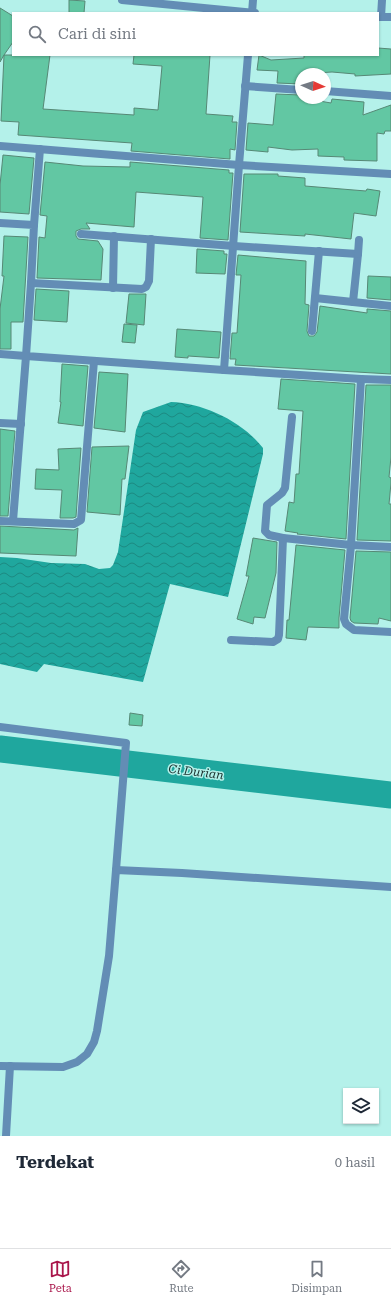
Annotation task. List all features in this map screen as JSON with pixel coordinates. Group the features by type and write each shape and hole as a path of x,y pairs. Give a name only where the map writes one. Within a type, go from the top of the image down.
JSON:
{"street":[{"path":"122,0 243,12"},
{"path":"253,0 253,12"},
{"path":"382,0 380,17 391,18"},
{"path":"224,370 248,56"},
{"path":"245,86 295,90"},
{"path":"331,91 391,96"},
{"path":"0,146 240,165 391,174"},
{"path":"13,521 40,149"},
{"path":"0,223 34,225"},
{"path":"81,234 358,254"},
{"path":"112,288 114,236"},
{"path":"31,283 139,290 146,287 148,281 151,240"},
{"path":"353,302 359,240"},
{"path":"312,331 319,252"},
{"path":"315,298 391,306"},
{"path":"0,354 391,380"},
{"path":"0,521 74,524 81,520 94,361"},
{"path":"361,379 351,545 344,619 346,624 354,630 391,632"},
{"path":"292,417 285,488 282,493 267,505 265,530 269,535 283,538 351,545 391,547"},
{"path":"0,422 21,424"},
{"path":"231,640 273,642 278,639 283,538"},
{"path":"0,727 126,743 109,956 94,1042 86,1054 77,1062 63,1067 0,1066"},
{"path":"116,870 391,887"},
{"path":"6,1136 10,1066"}],"water":[{"path":"171,402 184,403 209,410 234,422 245,430 263,448 263,454 228,597 170,584 143,682 44,664 37,672 0,664 0,557 51,563 85,564 99,569 110,568 113,565 118,552 136,430 143,412"}],"building":[{"path":"69,0 85,1 84,12 69,12"},
{"path":"0,8 12,15 12,43 0,62"},
{"path":"379,48 391,49 391,74 355,76 355,74 331,72 331,68 295,68 295,84 277,83 278,71 257,70 259,56 271,60 304,58 304,56 379,56"},
{"path":"4,55 12,55 50,56 43,109 134,115 134,108 158,110 162,66 133,64 134,56 210,56 206,114 233,116 232,122 237,122 235,150 230,149 230,159 131,151 132,143 18,135 19,122 1,121"},
{"path":"276,94 295,95 295,104 331,104 332,99 364,102 363,115 391,105 391,131 385,131 384,134 377,133 377,161 344,160 344,157 318,156 318,149 292,150 268,147 268,152 246,150 248,123 273,125"},
{"path":"3,155 34,158 29,214 0,212 0,185"},
{"path":"45,162 83,166 130,167 130,162 229,170 229,173 233,173 228,240 200,238 203,197 136,192 134,227 86,223 90,229 81,229 76,231 76,236 78,239 98,241 103,249 101,280 37,278 39,237 45,238 47,216 40,215"},
{"path":"244,174 278,174 278,176 305,178 305,186 380,191 376,216 354,213 351,239 305,234 305,236 240,232"},
{"path":"4,236 28,237 23,322 11,322 11,349 0,349 0,309 4,276 2,276"},
{"path":"197,249 224,251 224,254 227,254 225,274 196,273"},
{"path":"238,255 306,261 305,304 309,305 307,331 309,336 314,336 317,332 320,306 367,313 367,309 391,311 391,374 235,365 236,359 230,359 232,333 237,333 241,275 236,275"},
{"path":"368,276 391,277 391,300 367,298"},
{"path":"36,289 69,291 67,322 34,320"},
{"path":"129,294 146,294 144,325 126,323"},
{"path":"124,324 137,325 135,343 122,342"},
{"path":"177,329 221,332 219,358 188,356 188,358 175,357"},
{"path":"62,364 88,366 83,426 58,423 61,402"},
{"path":"99,372 128,374 125,432 94,428"},
{"path":"281,379 355,384 346,539 297,534 298,533 285,531 289,502 294,503 296,474 299,474 303,411 278,409"},
{"path":"366,385 391,385 391,457 389,477 391,478 391,483 389,504 391,504 391,541 357,540"},
{"path":"0,429 15,431 8,516 0,516"},
{"path":"129,446 125,479 122,479 120,515 87,512 92,447"},
{"path":"81,448 76,517 60,518 62,490 35,489 36,469 59,470 58,449"},
{"path":"0,526 74,530 78,528 76,556 0,553"},
{"path":"253,538 277,542 276,573 265,618 254,617 253,624 237,619 249,576 246,576"},
{"path":"296,545 345,550 339,628 308,627 306,640 286,638"},
{"path":"356,551 391,552 391,621 379,618 378,624 354,623 351,621 350,618"},
{"path":"130,713 143,715 142,726 129,725"}],"waterway":[{"name":"Ci Durian","path":"0,749 391,795"}]}
